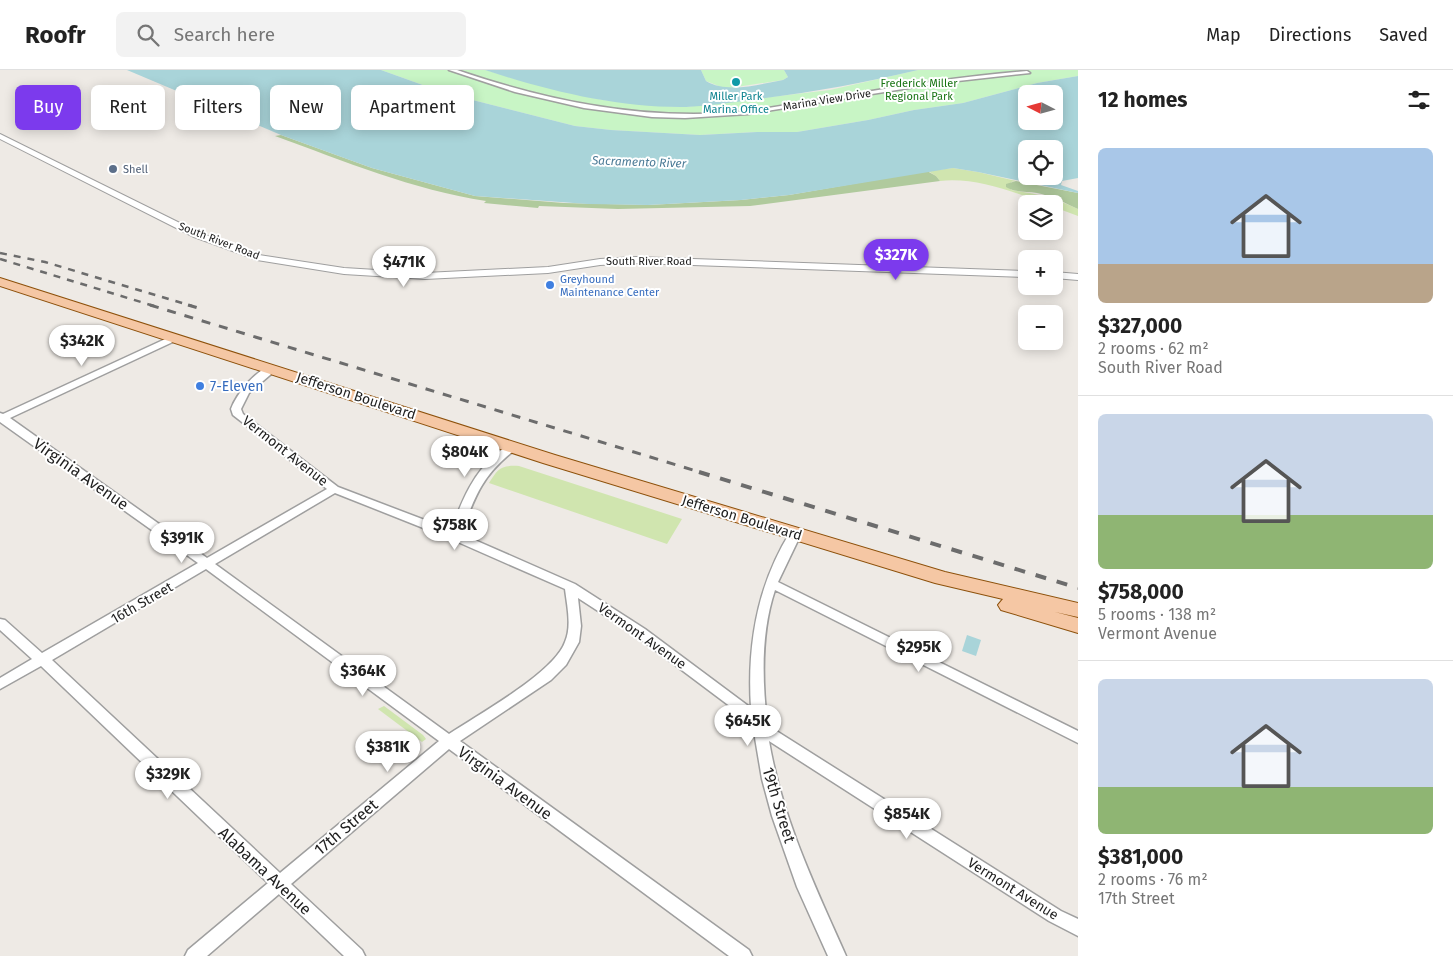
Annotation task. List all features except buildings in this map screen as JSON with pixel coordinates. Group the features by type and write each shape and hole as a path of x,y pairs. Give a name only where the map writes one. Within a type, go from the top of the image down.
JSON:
{"main road":[{"name":"Jefferson Boulevard","path":"0,282 512,447 795,534 942,578 1078,610"},
{"name":"Jefferson Boulevard","path":"942,578 974,595 1078,626"}],"street":[{"name":"Marina View Drive","path":"452,70 483,81 583,106 641,114 693,116 735,114 930,85 973,76 1027,73"},
{"name":"South River Road","path":"0,136 197,235 257,257 316,268 369,274 441,276 548,270 600,262 636,260 1018,274"},
{"path":"1063,276 1078,277"},
{"path":"1,417 174,338"},
{"name":"Vermont Avenue","path":"272,369 253,383 238,400 236,409 238,415 334,490 455,536 571,587 640,632 744,709 773,736 789,747 1055,916 1078,928"},
{"name":"Virginia Avenue","path":"1,417 208,564 448,742 743,956"},
{"path":"455,536 470,496 482,473 494,460 512,447"},
{"name":"16th Street","path":"0,684 334,490"},
{"name":"19th Street","path":"795,534 776,570 765,600 758,639 758,722 768,773 781,819 798,866 837,956"},
{"path":"771,583 1078,737"},
{"name":"17th Street","path":"194,956 448,742 546,676 561,662 572,642 575,626 571,587"},
{"name":"Alabama Avenue","path":"0,623 49,665 356,956"}],"green space":[{"name":"Frederick Miller Regional Park","path":"381,70 485,70 603,100 686,107 830,90 918,70 1078,70 1078,76 1030,85 1018,85 1018,88 963,103 914,110 868,120 797,132 700,135 575,126 474,100 474,85 423,85"},
{"path":"701,70 784,70 788,77 783,80 730,88 721,87 706,81"},
{"path":"281,135 372,168 475,196 564,203 648,205 741,200 789,195 927,171 936,176 940,181 750,206 618,209 539,206 538,208 484,203 486,201 432,190 353,165 275,136"},
{"path":"953,168 978,172 1016,181 1011,182 1011,190 1037,195 1021,195 981,183 954,180 940,181 928,171"},
{"path":"1016,181 1018,181 1018,185 1037,185 1078,193 1078,209 1063,202 1063,195 1044,195 1014,190 1006,187 1006,184"},
{"path":"1063,203 1078,209 1078,216 1063,210"},
{"path":"508,466 519,466 682,519 667,544 489,483 500,469"},
{"path":"384,706 426,739 422,742 378,709"}],"water":[{"name":"Sacramento River","path":"127,70 381,70 423,85 351,85 351,130 474,130 474,100 575,126 700,135 797,132 914,110 963,103 1018,88 1018,130 1063,130 1063,85 1030,85 1078,76 1078,178 1063,181 1063,140 1018,140 1018,180 953,168 789,195 741,200 648,205 588,204 475,196 372,168 281,135 260,126 260,85 175,85 175,90"},
{"path":"485,70 701,70 706,81 715,85 744,87 783,80 788,77 784,70 918,70 819,90 778,96 722,104 660,107 584,97 534,85"},
{"path":"1040,185 1061,185 1078,191 1078,193"},
{"path":"967,635 981,640 976,656 962,651"}],"railway":[{"path":"0,253 45,262 192,306"},
{"path":"0,259 154,306"},
{"path":"150,305 703,473"},
{"path":"188,305 205,310"},
{"path":"699,472 1078,588"}],"place":[{"name":"Miller Park Marina Office","path":"736,82"},
{"name":"Shell","path":"113,169"},
{"name":"Greyhound Maintenance Center","path":"550,285"},
{"name":"7-Eleven","path":"200,386"}]}
